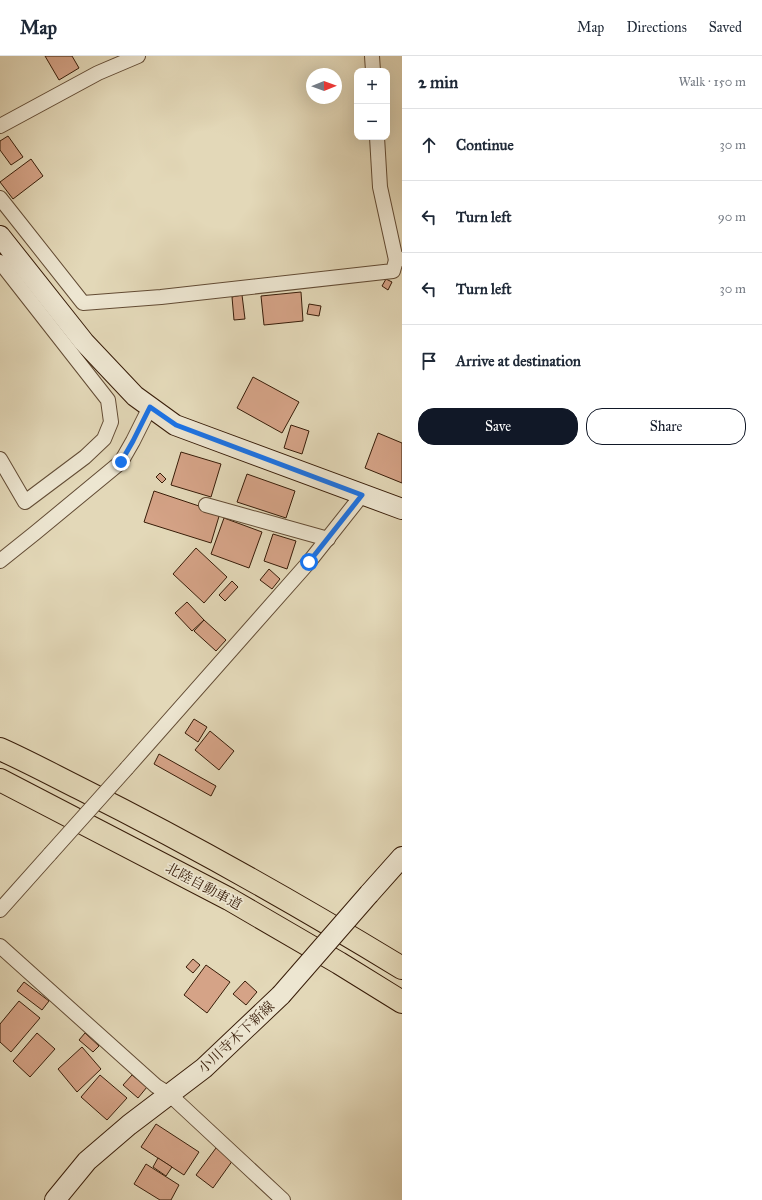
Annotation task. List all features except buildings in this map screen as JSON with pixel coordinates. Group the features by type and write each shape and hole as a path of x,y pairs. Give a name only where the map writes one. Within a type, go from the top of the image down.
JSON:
{"highway":[{"name":"北陸自動車道","path":"0,749 132,814 239,872 402,968"},
{"name":"北陸自動車道","path":"0,780 229,899 339,963 402,1002"}],"street":[{"path":"0,126 98,73 138,56"},
{"path":"372,56 373,68"},
{"path":"0,198 83,303 161,297 392,271 399,259 380,187 377,140"},
{"path":"0,236 84,342 135,396 176,425 402,509"},
{"path":"0,262 108,400 111,422 104,439 85,457 25,502 0,459"},
{"path":"0,560 121,462 150,407"},
{"path":"0,910 328,540 362,495"},
{"path":"206,505 328,540"},
{"name":"小川寺木下新線","path":"55,1200 87,1162 129,1125 204,1068 281,995 402,857"},
{"path":"0,946 156,1086 169,1094 283,1200"}],"route":[{"path":"121,462 150,407 176,425 362,495 328,540 309,562"}]}
